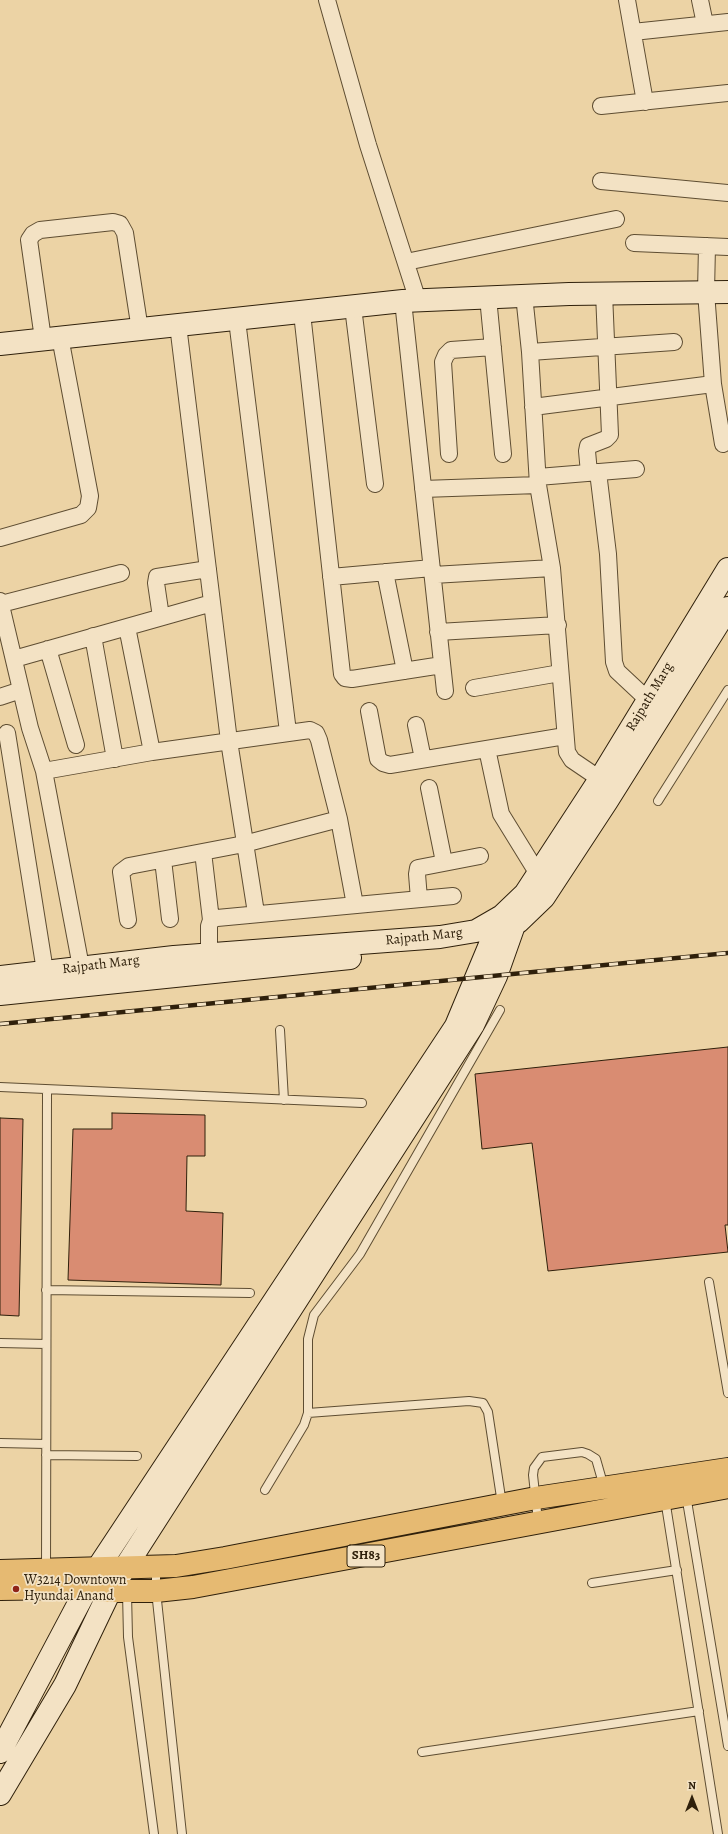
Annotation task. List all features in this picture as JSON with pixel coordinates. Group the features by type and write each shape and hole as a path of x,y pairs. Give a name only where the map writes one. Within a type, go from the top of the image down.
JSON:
{"main road":[{"name":"SH83","path":"0,1571 97,1569 156,1591 193,1587 340,1561 538,1522 606,1498 728,1469"},
{"name":"SH83","path":"0,1589 85,1589 125,1579 156,1566 176,1566 225,1558 536,1498 676,1496 728,1487"}],"street":[{"path":"327,0 368,145 406,262 423,489 445,691"},
{"path":"627,0 645,102"},
{"path":"700,0 705,24"},
{"path":"633,32 728,22"},
{"path":"601,106 728,94"},
{"path":"601,181 728,193"},
{"path":"406,262 616,219"},
{"path":"0,538 81,515 88,508 90,496 51,338 29,240 33,234 40,230 113,222 120,224 125,233 140,330"},
{"path":"634,243 728,247"},
{"path":"707,246 706,292 712,384 723,444"},
{"path":"0,344 410,301 524,295 728,292"},
{"path":"604,293 610,396 610,435 606,439 588,446 587,451 593,472 608,554 614,662 617,671 648,700"},
{"path":"524,295 530,352 538,481 552,568 558,625 565,736 568,752 572,760 600,779"},
{"path":"488,297 502,454"},
{"path":"353,307 374,484"},
{"path":"302,313 341,666 345,678 352,679 442,665"},
{"path":"236,320 288,732"},
{"path":"178,325 230,741 244,844 256,913"},
{"path":"530,352 674,342"},
{"path":"449,454 443,362 446,355 451,350 493,347"},
{"path":"533,407 712,384"},
{"path":"423,489 538,481 593,472 636,468"},
{"path":"331,577 385,572 552,568"},
{"path":"161,617 156,583 157,577 208,569"},
{"name":"Rajpath Marg","path":"0,994 448,949 493,939 508,921 600,779 728,569"},
{"path":"81,967 44,771 30,728 21,690 8,653 0,602 121,572"},
{"path":"385,572 405,671"},
{"path":"8,653 48,649 212,603"},
{"name":"Rajpath Marg","path":"0,976 209,954 440,937 476,931 508,921 544,896 607,801 728,608"},
{"path":"438,632 558,625"},
{"path":"128,626 152,752"},
{"path":"93,636 115,759"},
{"path":"48,649 76,745"},
{"path":"474,688 560,673"},
{"path":"0,697 21,690"},
{"path":"369,711 378,759 383,763 390,764 565,736"},
{"path":"416,725 423,759"},
{"path":"30,728 4,734 45,971"},
{"path":"44,771 152,752 310,730 316,733 339,819 355,906"},
{"path":"487,749 501,814 538,874"},
{"path":"429,788 444,862"},
{"path":"128,920 121,872 129,866 244,844 339,819"},
{"path":"203,852 211,920 209,926 209,954"},
{"path":"420,899 418,868 480,856"},
{"path":"163,860 170,919"},
{"path":"211,920 256,913 355,906 453,896"},
{"name":"Rajpath Marg","path":"0,1794 125,1579 473,1025 496,976 508,921"},
{"path":"0,1752 85,1589 97,1569 456,1026 493,939"}],"lane":[{"path":"658,801 728,690"},
{"path":"265,1490 304,1425 308,1413 308,1340 314,1315 327,1292 360,1254 500,1010"},
{"path":"280,1030 284,1100"},
{"path":"0,1087 362,1103"},
{"path":"46,1570 47,1090"},
{"path":"709,1282 728,1393"},
{"path":"46,1290 250,1293"},
{"path":"0,1343 46,1344"},
{"path":"308,1413 469,1401 483,1403 488,1412 502,1505"},
{"path":"0,1442 46,1444"},
{"path":"538,1522 534,1468 542,1457 582,1452 596,1459 606,1498"},
{"path":"46,1455 138,1456"},
{"path":"676,1496 676,1570 718,1834"},
{"path":"676,1496 728,1746"},
{"path":"156,1566 156,1591 182,1834"},
{"path":"592,1583 676,1570"},
{"path":"125,1579 128,1638 154,1834"},
{"path":"422,1752 699,1711"}],"building":[{"path":"728,1047 728,1225 725,1225 728,1252 548,1271 532,1143 482,1149 475,1074"},
{"path":"112,1113 205,1115 205,1156 187,1156 186,1211 223,1213 221,1285 68,1280 73,1129 112,1129"},
{"path":"0,1118 23,1119 19,1316 0,1315"}],"railway":[{"path":"0,1024 728,953"}],"place":[{"name":"W3214 Downtown Hyundai Anand","path":"16,1589"}]}
